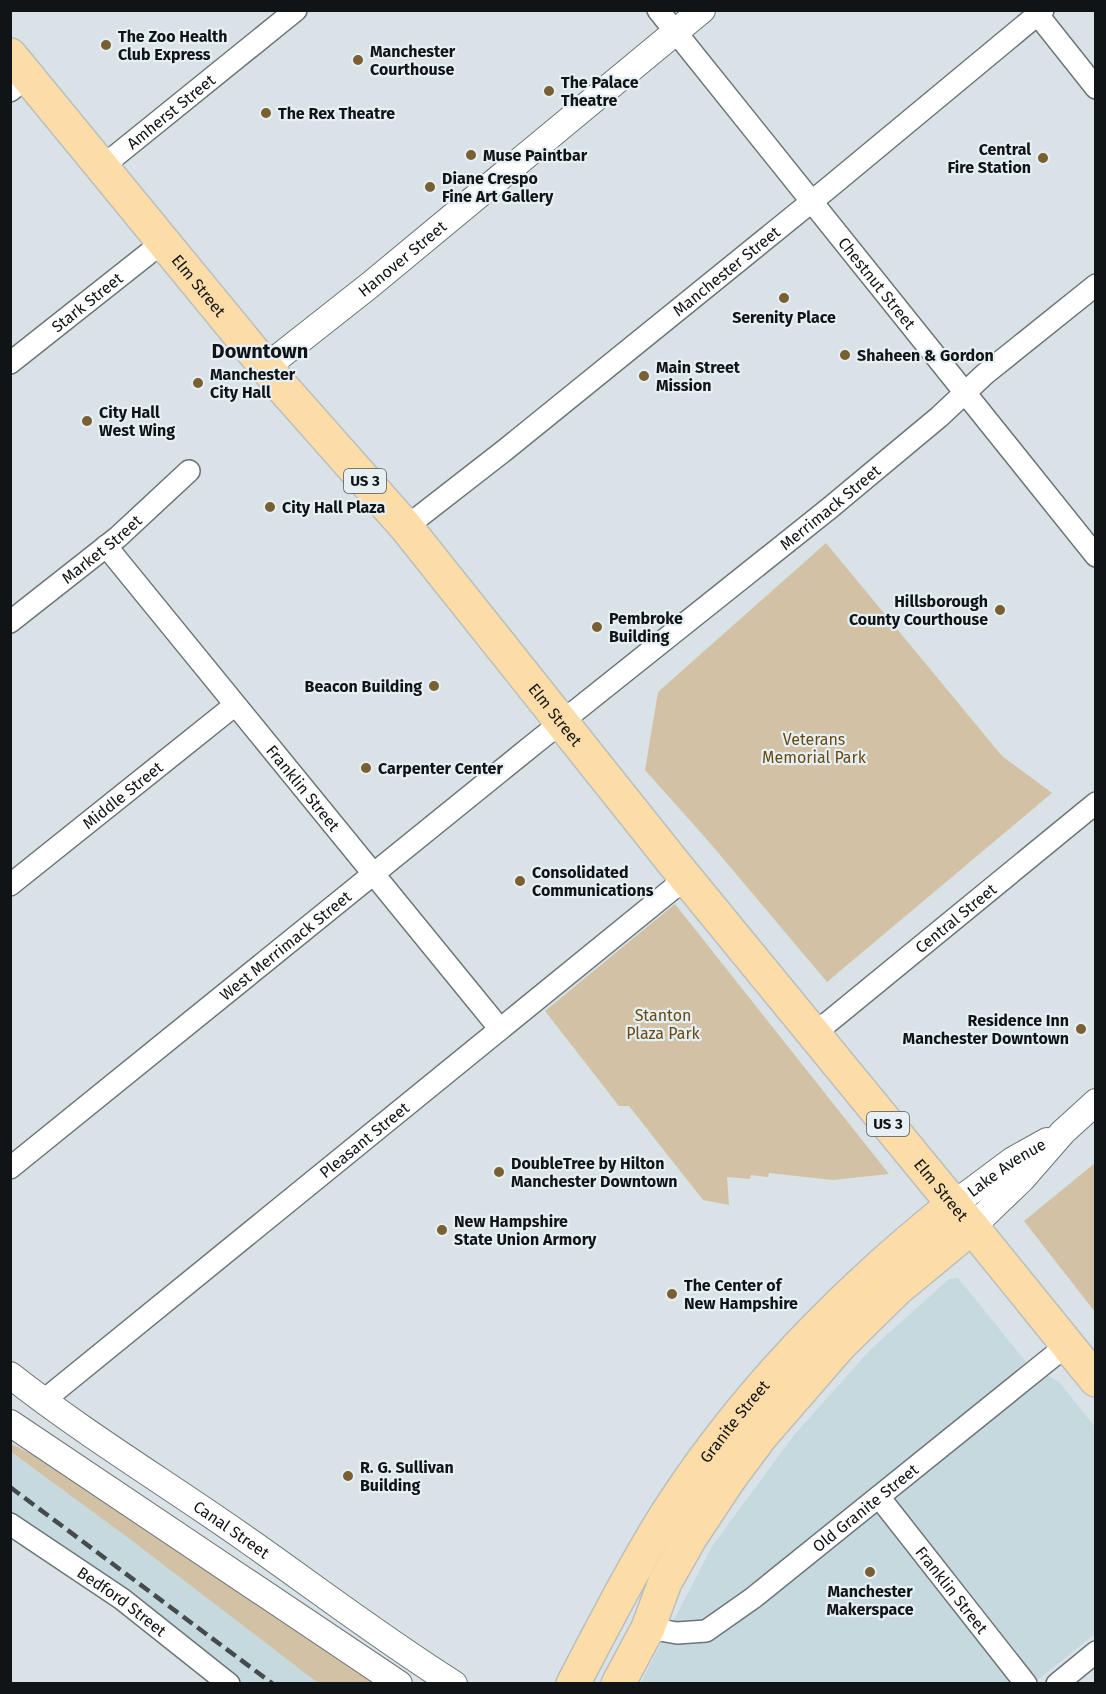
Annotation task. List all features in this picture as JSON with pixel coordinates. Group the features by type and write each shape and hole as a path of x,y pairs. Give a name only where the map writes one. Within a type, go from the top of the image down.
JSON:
{"main road":[{"name":"Elm Street","path":"16,74 103,166 266,367 405,527 686,878 963,1215 1095,1380"},
{"name":"Granite Street","path":"618,1683 648,1628 665,1582 690,1538 760,1436 840,1345 897,1289 963,1215"},
{"name":"Granite Street","path":"573,1683 664,1518 718,1443 770,1377 808,1334 880,1267 963,1215"}],"street":[{"name":"Amherst Street","path":"103,166 296,10"},
{"name":"Chestnut Street","path":"658,10 1095,556"},
{"name":"Hanover Street","path":"266,367 400,260 702,10"},
{"path":"1038,12 1095,88"},
{"name":"Manchester Street","path":"405,527 811,202 1038,12"},
{"name":"Stark Street","path":"10,363 163,242"},
{"name":"Merrimack Street","path":"561,723 822,514 966,394 986,374 1095,285"},
{"name":"Market Street","path":"10,622 106,546 189,471"},
{"name":"Franklin Street","path":"106,546 500,1029"},
{"name":"Middle Street","path":"10,885 235,705"},
{"name":"West Merrimack Street","path":"10,1168 561,723"},
{"name":"Central Street","path":"814,1034 1095,802"},
{"name":"Pleasant Street","path":"43,1401 686,878"},
{"name":"Lake Avenue","path":"963,1215 1013,1160 1063,1132 1095,1102"},
{"name":"Old Granite Street","path":"648,1628 677,1633 706,1631 753,1598 1067,1345"},
{"name":"Canal Street","path":"10,1375 43,1401 245,1538 405,1652 454,1683"},
{"name":"Canal Street","path":"10,1423 399,1683"},
{"name":"Franklin Street","path":"879,1497 1026,1683"},
{"name":"Bedford Street","path":"10,1524 123,1599 230,1683"},
{"path":"1057,1683 1095,1652"}],"shaded area":[{"path":"958,1278 1026,1362 1060,1383 1095,1427 1095,1634 1034,1683 640,1684 713,1545 794,1435 871,1349 949,1279"},
{"path":"10,1452 127,1537 318,1683 242,1683 104,1574 11,1512"}],"green space":[{"name":"Veterans Memorial Park","path":"826,543 1002,756 1052,793 827,982 645,770 658,692"},
{"name":"Stanton Plaza Park","path":"675,904 889,1174 833,1180 769,1173 768,1177 751,1175 750,1179 727,1177 729,1205 703,1200 629,1106 619,1106 545,1011"},
{"path":"1095,1163 1095,1312 1024,1221"},
{"path":"10,1443 31,1454 35,1451 380,1683 318,1683 127,1537 11,1452"}],"railway":[{"path":"10,1487 273,1684"}],"place":[{"name":"The Zoo Health Club Express","path":"106,45"},
{"name":"Manchester Courthouse","path":"358,60"},
{"name":"The Palace Theatre","path":"549,91"},
{"name":"The Rex Theatre","path":"266,113"},
{"name":"Muse Paintbar","path":"471,155"},
{"name":"Central Fire Station","path":"1043,158"},
{"name":"Diane Crespo Fine Art Gallery","path":"430,187"},
{"name":"Serenity Place","path":"784,298"},
{"name":"Shaheen & Gordon","path":"845,355"},
{"name":"Main Street Mission","path":"644,376"},
{"name":"Manchester City Hall","path":"198,383"},
{"name":"City Hall West Wing","path":"87,421"},
{"name":"City Hall Plaza","path":"270,507"},
{"name":"Hillsborough County Courthouse","path":"1000,610"},
{"name":"Pembroke Building","path":"597,627"},
{"name":"Beacon Building","path":"434,686"},
{"name":"Carpenter Center","path":"366,768"},
{"name":"Consolidated Communications","path":"520,881"},
{"name":"Residence Inn Manchester Downtown","path":"1081,1029"},
{"name":"DoubleTree by Hilton Manchester Downtown","path":"499,1172"},
{"name":"New Hampshire State Union Armory","path":"442,1230"},
{"name":"The Center of New Hampshire","path":"672,1294"},
{"name":"R. G. Sullivan Building","path":"348,1476"},
{"name":"Manchester Makerspace","path":"870,1572"}],"district":[{"name":"Downtown","path":"260,351"}]}
